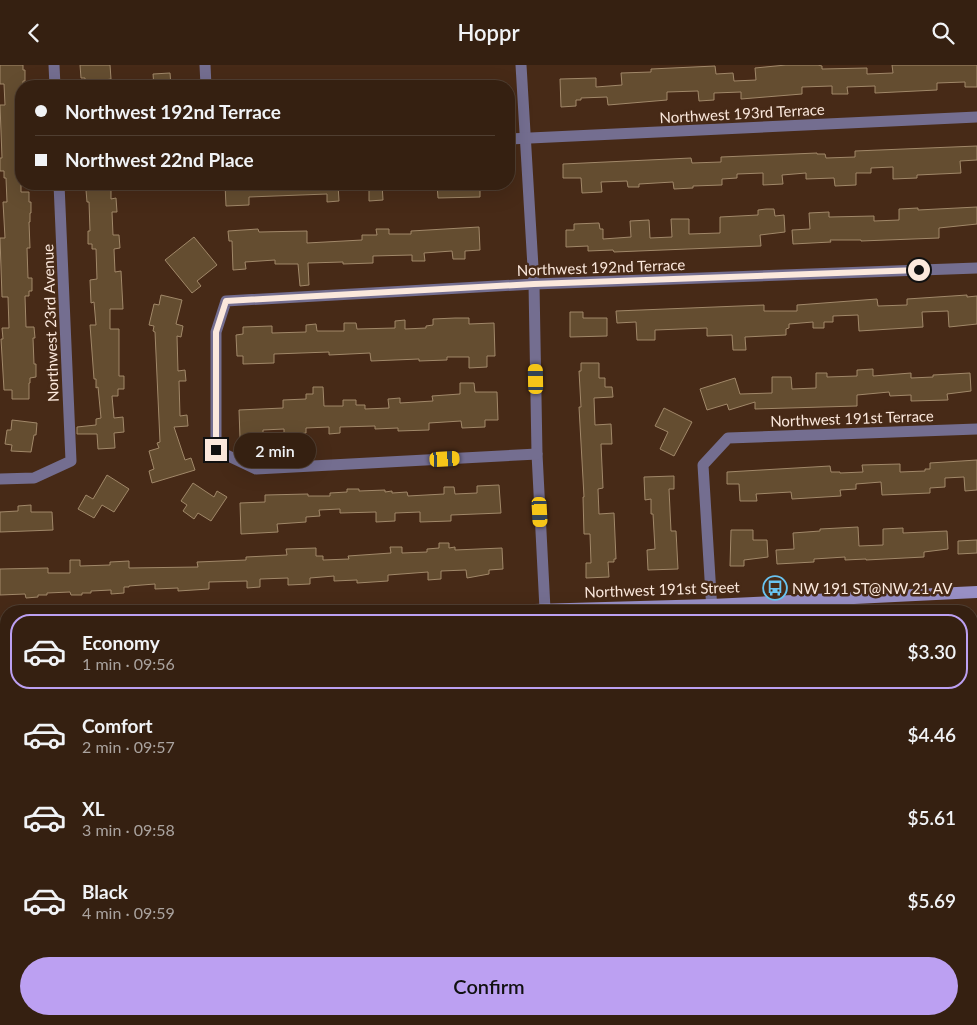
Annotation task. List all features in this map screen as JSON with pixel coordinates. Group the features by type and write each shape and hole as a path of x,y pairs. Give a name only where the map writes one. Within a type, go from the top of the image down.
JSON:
{"street":[{"path":"54,65 55,80"},
{"path":"205,65 206,80"},
{"path":"521,65 534,284 537,454 545,605"},
{"name":"Northwest 193rd Terrace","path":"515,139 977,117"},
{"name":"Northwest 23rd Avenue","path":"0,479 34,478 70,461 59,190"},
{"name":"Northwest 192nd Terrace","path":"537,454 256,469 216,450 216,332 226,301 534,284 977,267"},
{"name":"Northwest 191st Terrace","path":"712,605 703,465 728,438 977,429"},
{"name":"Northwest 191st Street","path":"762,605 977,592"}],"building":[{"path":"0,65 23,65 25,80 15,80 15,190 29,192 29,202 31,202 29,222 30,248 27,248 28,278 32,278 32,291 29,291 29,296 25,296 26,327 34,327 36,377 30,378 29,399 12,399 12,390 4,390 1,339 3,339 2,328 9,328 8,297 2,297 0,238 5,238 3,202 7,202 6,178 4,178 4,171 0,171 0,158 2,158 0,105 5,105 4,84 0,84"},
{"path":"80,65 110,65 111,79 85,80 85,78 81,78"},
{"path":"786,65 818,65 822,66 822,69 867,68 867,74 893,73 892,65 977,65 977,87 965,87 965,82 937,83 937,90 875,93 875,86 847,87 848,94 832,94 832,86 802,87 802,94 741,99 741,92 714,93 714,100 699,101 698,91 667,92 667,100 608,105 607,97 581,98 581,100 576,100 576,106 561,107 560,79 596,78 596,87 622,85 621,73 651,72 651,69 715,66 716,74 733,73 734,81 756,80 755,68"},
{"path":"170,73 171,80 154,80 153,74"},
{"path":"977,146 977,160 960,161 961,173 917,175 917,178 893,179 893,167 871,168 871,173 856,173 856,185 835,186 834,178 806,179 806,173 782,175 783,184 763,185 763,173 737,174 737,178 722,179 722,185 693,186 693,188 674,189 673,182 639,184 639,187 628,187 627,181 601,182 602,192 582,193 581,178 563,178 563,164 691,158 692,163 721,162 721,157 817,153 825,154 826,158 855,157 855,151"},
{"path":"86,190 111,190 111,199 116,198 117,212 112,212 113,235 119,235 120,248 114,249 115,272 121,271 123,309 110,309 110,329 119,329 119,376 124,376 124,389 118,389 118,396 112,396 114,418 123,417 124,432 114,433 115,448 98,449 97,434 77,434 77,427 96,425 96,419 101,418 98,387 96,388 96,379 94,379 90,325 96,325 94,302 91,303 90,280 97,279 96,249 92,249 92,244 88,244 88,231 90,231 89,202 87,202"},
{"path":"225,190 338,190 339,201 327,202 327,194 249,197 249,205 226,206"},
{"path":"369,190 382,190 383,200 369,201"},
{"path":"437,190 480,190 480,197 438,198"},
{"path":"977,207 977,224 939,228 939,238 861,241 830,240 831,242 793,244 792,230 810,229 809,213 829,212 829,217 874,216 874,221 899,220 899,209"},
{"path":"774,209 775,216 784,215 785,232 760,235 761,246 614,252 613,250 588,251 588,246 566,247 566,230 574,230 574,224 599,223 600,229 603,229 603,239 631,237 630,221 649,220 650,238 672,237 671,219 689,219 689,234 720,233 720,217 758,215 758,210"},
{"path":"479,227 480,250 465,251 465,259 453,259 452,251 424,253 425,261 412,261 412,255 373,256 373,263 308,263 309,285 300,286 298,264 275,264 275,260 245,262 246,269 233,270 232,241 229,241 228,231 258,229 259,232 307,231 307,243 362,240 362,235 377,235 376,229 389,229 389,234 411,234 411,231"},
{"path":"194,237 217,265 197,281 201,286 192,293 165,260"},
{"path":"161,295 182,300 176,324 183,326 181,337 177,336 178,371 185,370 186,381 179,381 180,416 187,415 188,426 174,427 185,460 191,458 195,470 152,483 149,471 154,469 149,451 159,448 157,443 160,442 155,332 153,331 154,326 149,325 154,304 159,305"},
{"path":"967,295 967,297 977,296 977,324 949,327 948,311 922,312 923,327 859,331 858,315 833,316 833,322 824,322 824,328 813,328 813,322 789,324 789,328 786,329 786,335 745,337 746,350 733,350 732,335 707,336 707,328 655,330 655,340 637,340 636,322 617,323 616,311 764,305 764,311 797,311 797,305 877,299 878,306 907,305 907,299"},
{"path":"570,312 583,312 583,318 607,318 607,336 570,337"},
{"path":"469,318 469,324 494,323 495,356 487,356 487,367 469,368 469,357 447,357 447,360 371,361 370,353 329,355 329,352 274,354 274,363 243,364 243,356 237,356 236,335 243,334 243,327 272,326 272,333 306,332 306,325 316,324 317,331 344,331 344,323 356,323 357,329 395,328 395,321 405,320 405,329 426,328 426,326 433,325 433,319"},
{"path":"581,363 599,363 599,378 605,378 605,387 612,387 613,397 594,398 595,425 611,424 612,444 601,444 603,488 598,489 599,514 614,513 616,559 614,559 614,562 608,562 609,577 586,578 586,563 591,563 590,534 584,534 579,407 581,407 579,371 581,371"},
{"path":"873,369 873,376 911,373 911,378 970,373 971,391 947,394 948,400 911,401 911,395 890,396 889,392 857,395 857,406 755,409 755,402 729,410 727,404 707,410 700,389 735,378 740,394 772,393 772,377 791,377 792,389 816,388 816,373 827,373 827,377 857,376 857,370"},
{"path":"460,383 474,383 475,392 497,392 498,420 485,420 485,427 462,428 461,421 429,423 429,430 398,431 398,428 375,429 375,426 340,427 340,433 329,434 329,427 306,428 306,433 284,436 284,429 263,430 263,437 240,438 239,410 283,408 283,400 306,399 306,394 313,394 313,387 323,387 324,406 343,406 343,400 356,400 356,405 365,405 365,409 389,408 388,399 400,398 400,403 433,401 432,396 460,394"},
{"path":"664,408 692,422 674,456 660,449 668,432 655,426"},
{"path":"12,420 37,423 31,452 11,451 12,445 5,444 7,430 11,430"},
{"path":"977,460 977,490 965,491 964,477 945,478 945,487 930,488 930,493 882,495 881,482 856,484 856,489 840,490 841,496 792,499 791,492 756,494 757,501 740,501 739,484 727,484 727,472 830,466 831,472 863,472 862,465 900,464 900,472 925,471 925,469 930,469 930,463"},
{"path":"107,475 129,489 114,512 102,505 94,518 78,509 86,495 93,499"},
{"path":"674,476 674,489 669,489 671,531 676,531 678,569 648,570 647,550 655,549 651,499 645,500 644,477"},
{"path":"193,483 214,497 217,491 227,497 211,521 198,513 194,519 183,511 187,505 181,501"},
{"path":"499,485 501,513 451,515 451,521 420,522 420,512 395,513 395,521 376,522 376,512 340,513 340,509 319,510 320,516 306,517 306,522 277,524 278,532 241,534 240,503 265,502 265,495 308,494 308,496 330,496 330,493 347,492 347,489 359,489 359,491 385,490 385,492 392,491 392,493 407,492 408,496 444,494 444,487 454,487 455,494 477,493 477,486"},
{"path":"31,505 31,512 52,512 53,530 0,532 0,512 18,511 18,506"},
{"path":"858,527 859,546 883,545 883,529 903,528 903,533 947,531 948,549 924,552 924,557 845,560 845,557 814,559 814,562 777,564 776,550 794,549 793,533 820,531 820,529"},
{"path":"731,530 753,530 753,540 767,540 768,557 744,560 744,566 730,566"},
{"path":"977,540 977,553 958,554 958,541"},
{"path":"439,543 449,543 449,548 455,547 455,550 502,548 503,569 489,570 489,574 467,578 466,570 441,571 441,579 428,580 428,572 388,575 388,581 357,583 357,580 334,581 334,576 310,578 310,584 288,585 288,578 260,579 260,587 247,588 247,581 209,582 209,589 178,591 178,588 155,589 155,584 124,587 124,593 111,594 111,590 91,591 91,593 82,593 82,595 71,595 70,592 47,593 47,595 26,598 25,594 0,595 0,569 48,568 48,573 70,573 70,560 80,560 80,566 110,565 110,562 129,561 129,568 198,567 197,562 246,560 246,557 287,555 286,549 316,548 316,556 323,556 323,560 349,559 348,556 391,553 390,547 402,547 402,553 427,552 427,549 439,548"}],"place":[{"name":"NW 191 ST@NW 21 AV","path":"775,588"}],"route":[{"path":"216,450 216,332 226,301 534,284 919,270"}]}
